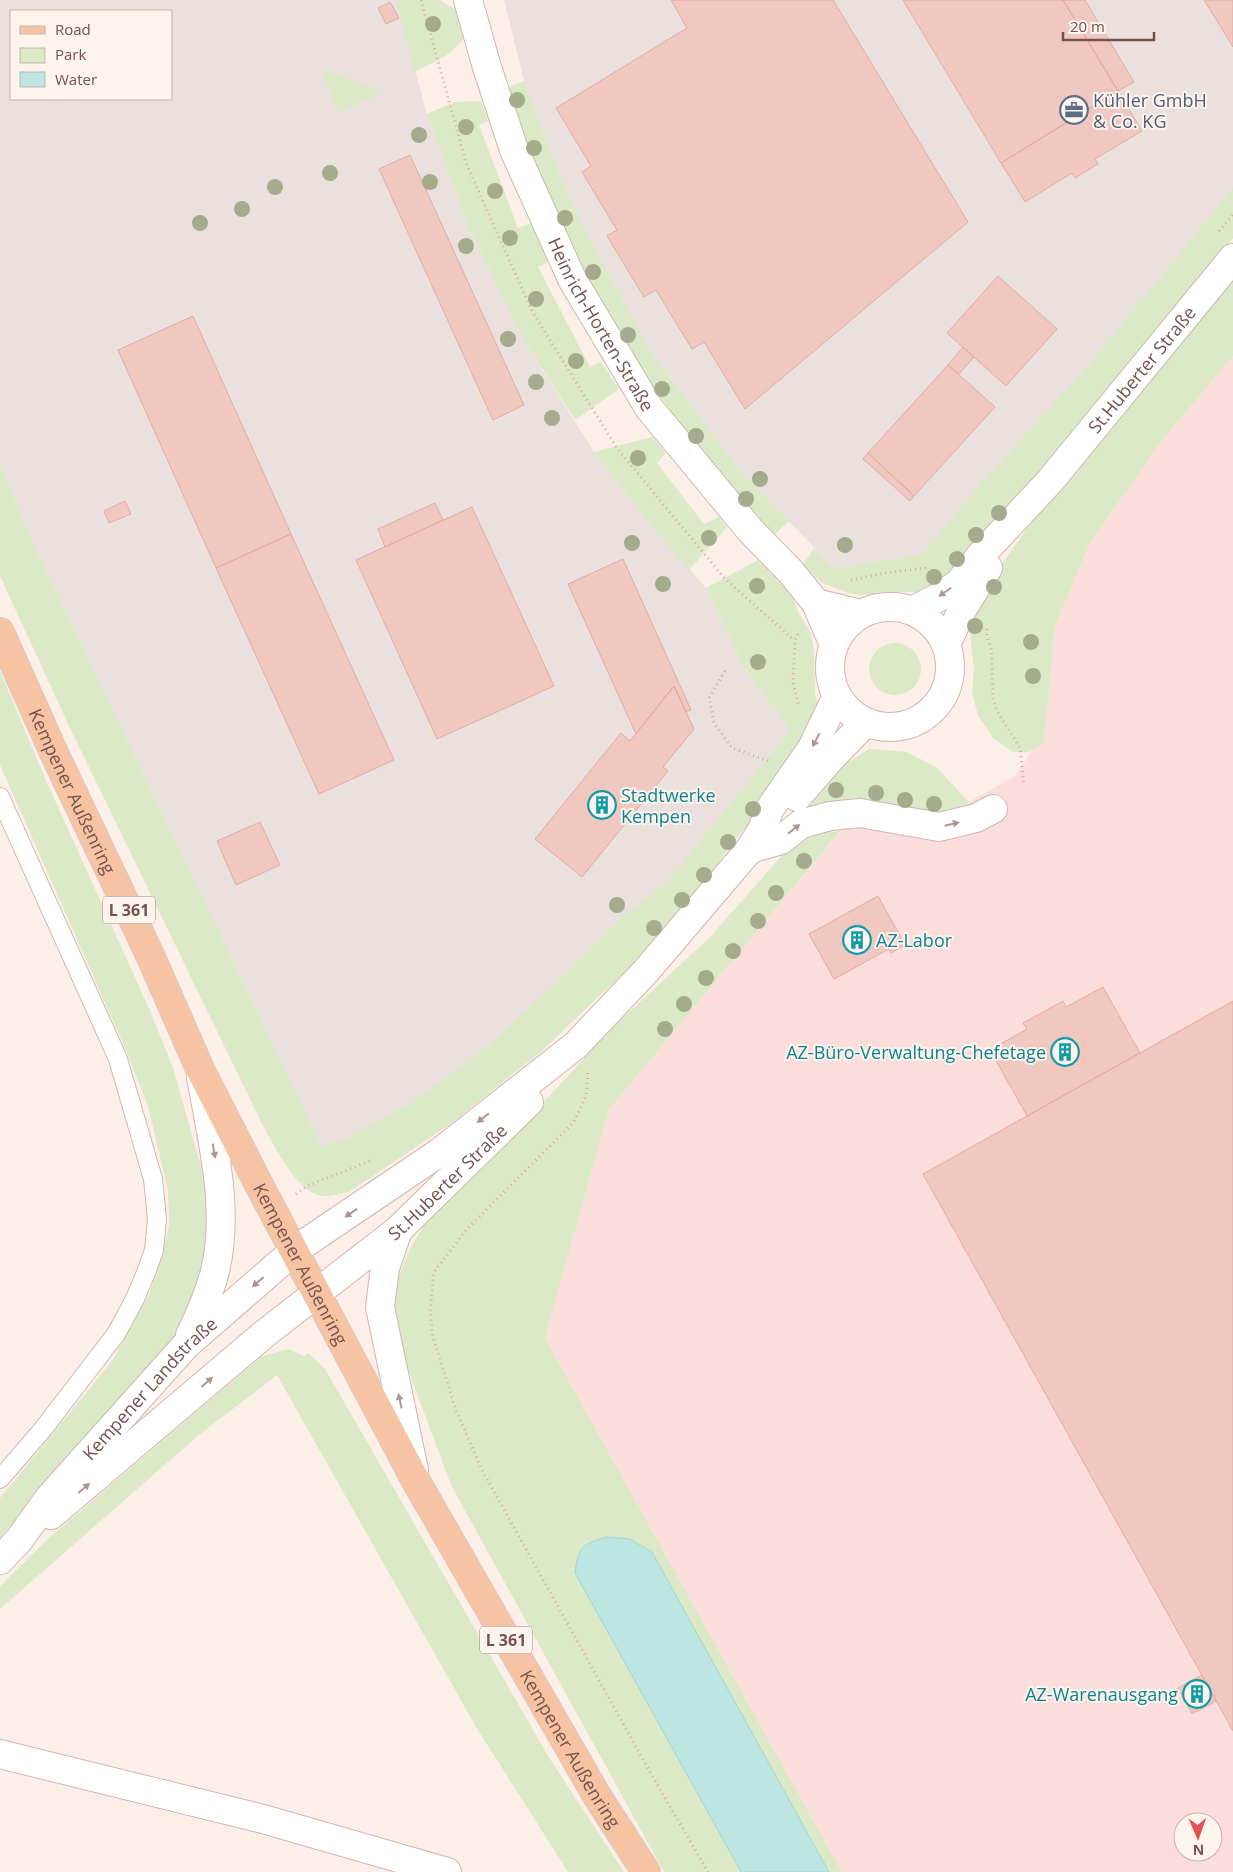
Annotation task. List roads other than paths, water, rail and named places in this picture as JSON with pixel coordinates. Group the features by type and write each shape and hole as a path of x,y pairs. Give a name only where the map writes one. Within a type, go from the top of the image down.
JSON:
{"main road":[{"name":"Kempener Außenring","path":"0,632 54,753 150,955 200,1068 274,1212 417,1483 597,1796 646,1872"}],"street":[{"name":"Heinrich-Horten-Straße","path":"468,0 486,64 514,150 572,279 649,408 750,530 790,571 816,603 834,645"},
{"name":"St.Huberter Straße","path":"912,611 939,597 959,583 981,555 1050,481 1233,258"},
{"name":"St.Huberter Straße","path":"946,645 962,610 978,582 1050,481"},
{"path":"816,603 861,614"},
{"path":"895,607 912,611 927,619 938,631 946,645 950,662 949,680 943,696 934,708 921,718 907,724 886,727 866,722 850,712 837,696 831,680 830,662 834,645 844,627 861,614 878,608 895,607"},
{"name":"St.Huberter Straße","path":"756,838 769,810 812,748 837,696"},
{"name":"St.Huberter Straße","path":"295,1250 440,1152 569,1050 646,971 756,838 778,819 830,758 866,722"},
{"path":"756,838 781,840 801,824 830,816 860,813 939,827 976,818 993,809"},
{"name":"St.Huberter Straße","path":"317,1293 398,1230 539,1092 569,1050"},
{"path":"186,1344 205,1304 214,1273 219,1240 219,1179 200,1068"},
{"path":"398,1230 385,1268 380,1307 417,1483"},
{"name":"Kempener Landstraße","path":"0,1560 19,1540 49,1498 186,1344 295,1250"},
{"name":"Kempener Landstraße","path":"19,1540 66,1504 263,1335 317,1293"},
{"path":"0,1754 263,1819 447,1872"}],"lane":[{"path":"0,796 118,1059 153,1179 157,1219 154,1250 148,1270 135,1300 116,1334 43,1430 0,1479"}],"water":[{"path":"607,1537 630,1539 652,1552 829,1872 741,1872 575,1573 578,1557 583,1548 592,1542"}],"place":[{"name":"Kühler GmbH & Co. KG","path":"1074,110"},
{"name":"Stadtwerke Kempen","path":"602,805"},
{"name":"AZ-Labor","path":"857,940"},
{"name":"AZ-Büro-Verwaltung-Chefetage","path":"1065,1052"},
{"name":"AZ-Warenausgang","path":"1197,1694"}]}
